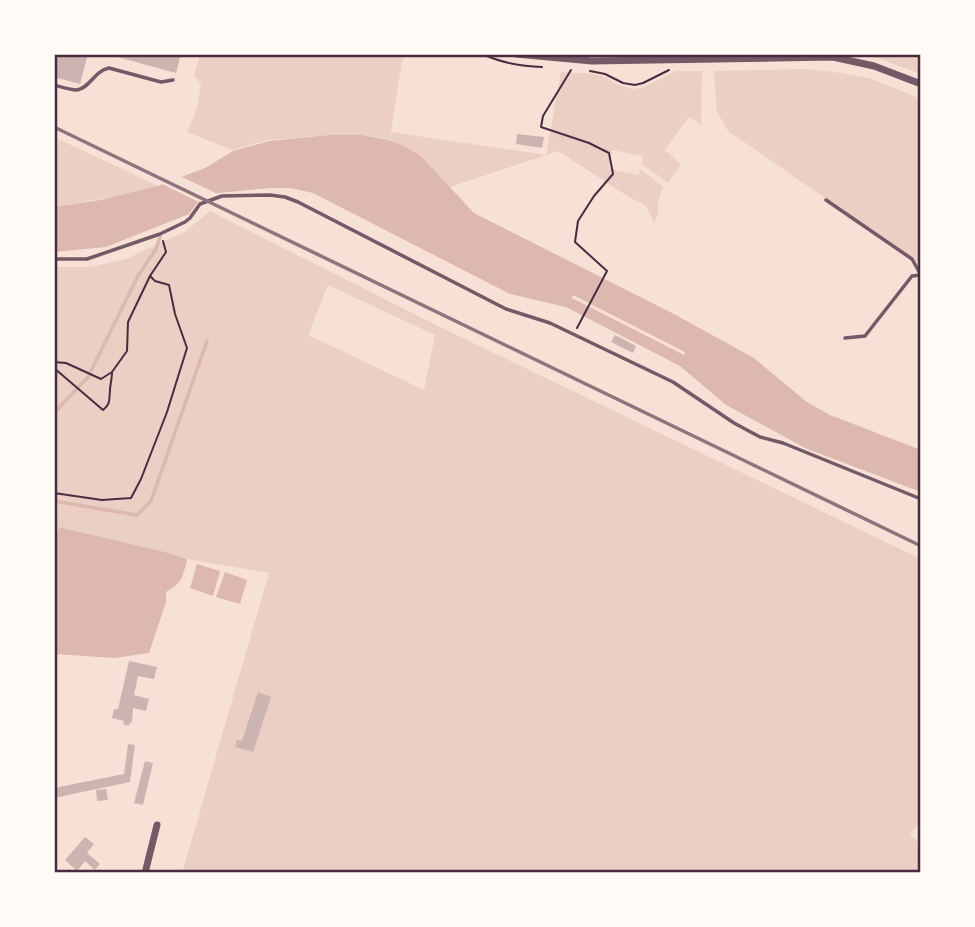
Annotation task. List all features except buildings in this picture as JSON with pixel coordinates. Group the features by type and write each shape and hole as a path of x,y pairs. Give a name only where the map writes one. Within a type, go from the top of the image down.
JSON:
{"street":[{"path":"517,55 592,61 629,57 833,57 874,66 921,84"},
{"path":"145,873 157,825"}],"lane":[{"path":"54,85 75,90 82,88 96,74 109,68 161,82 173,80"},
{"path":"54,259 87,259 160,233 185,222 200,204 222,196 285,197 506,309 550,323 673,382 734,424 760,437 783,443 921,499"},
{"path":"826,200 912,259 921,275 912,276 865,337 845,338"}],"path":[{"path":"482,54 517,66 544,67"},
{"path":"572,69 543,116 541,127 589,143 609,153 613,174 578,221 575,242 607,271 574,334"},
{"path":"583,70 605,74 623,83 635,85 660,75"},
{"path":"54,369 100,409 107,408 113,372 127,351 128,322 150,276 166,252 160,233"},
{"path":"54,493 102,500 131,498 141,479 167,412 187,348 175,314 169,285 155,281 150,276"},
{"path":"54,362 66,363 101,379 113,372"}],"shaded area":[{"path":"200,54 406,54 402,61 391,132 546,155 450,187 421,156 389,139 362,135 329,135 268,140 232,150 187,132 197,108 201,84 194,76"},
{"path":"866,54 921,54 921,74"},
{"path":"806,69 872,79 921,99 921,258 918,262 728,131 717,112 714,71"},
{"path":"676,71 702,71 701,125 689,117 665,150 681,164 668,183 642,164 643,156 612,150 609,169 639,175 640,169 663,187 654,223 646,206 558,151 546,155 561,72 606,77 618,85 633,89 644,87"},
{"path":"329,135 362,135 404,146 421,156 474,213 672,313 754,358 807,402 830,415 921,450 921,492 805,448 726,405 680,366 566,307 510,294 313,193 290,188 271,188 218,193 197,203 189,214 106,247 54,252 54,207 100,200 158,186 205,168 233,151 269,141","holes":["573,295 685,352 684,355 572,298"]},
{"path":"54,137 158,186 135,193 54,207"},
{"path":"210,211 438,326 921,559 921,820 910,835 921,844 921,873 182,873 269,573 187,559 59,527 54,539 54,267 90,267 126,259 186,231","holes":["328,285 435,335 424,390 308,335"]},
{"path":"59,527 187,559 181,579 166,592 166,602 149,653 115,658 54,654 54,539"},
{"path":"197,564 220,571 213,596 190,588"},
{"path":"225,572 247,580 240,604 216,597"}],"pier":[{"path":"178,175 222,196 203,204 158,182"}],"waterway":[{"path":"54,413 88,377 160,237"},
{"path":"54,501 137,515 151,501 207,341"}],"railway":[{"path":"54,127 921,546"}]}
